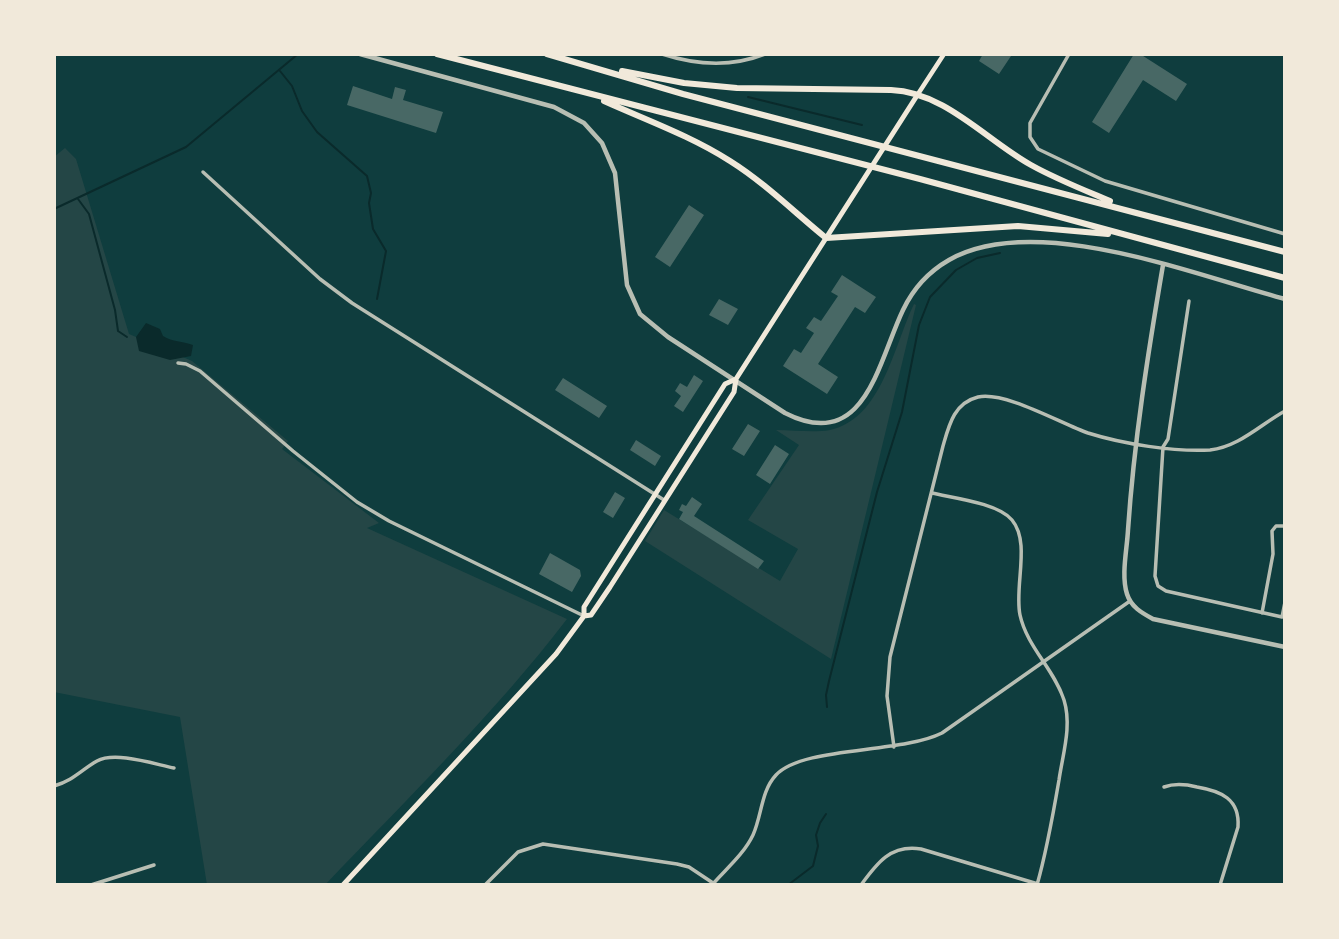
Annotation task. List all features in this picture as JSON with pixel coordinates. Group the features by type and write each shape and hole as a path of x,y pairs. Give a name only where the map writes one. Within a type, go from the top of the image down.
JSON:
{"highway":[{"path":"438,54 920,179 1285,278"},
{"path":"547,54 683,94 1285,252"},
{"path":"593,66 700,85 807,90 891,90 918,94 943,107 1031,165 1126,209"},
{"path":"589,95 680,134 729,160 768,187 826,238 1018,226 1124,235"}],"main road":[{"path":"584,616 591,615 597,606 734,392 736,379 944,54"},
{"path":"343,885 553,658 584,616 584,607 725,384 736,379"}],"street":[{"path":"360,54 554,107 584,123 602,143 615,173 627,285 636,308 644,319 668,337 797,419 813,423 833,421 852,412 867,396 903,310 920,283 943,264 964,253 1008,243 1051,243 1086,247 1285,299"},
{"path":"662,54 683,60 729,64 765,54"},
{"path":"1069,54 1030,124 1030,137 1038,149 1105,181 1285,233"},
{"path":"203,172 320,279 352,303 664,500"},
{"path":"1163,265 1136,443 1125,577 1130,601 1139,611 1153,619 1285,647"},
{"path":"1189,301 1168,439 1163,447 1155,576 1158,586 1166,591 1282,617 1285,602"},
{"path":"178,363 200,371 357,502 389,521 584,616"},
{"path":"894,747 887,696 890,657 951,419 960,407 976,397 990,396 1006,399 1091,434 1163,447 1212,450 1231,444 1285,411"},
{"path":"862,885 883,857 891,852 911,848 1037,885 1044,862 1067,732 1064,701 1057,683 1030,639 1020,614 1018,594 1021,541 1008,516 993,508 932,493"},
{"path":"1262,613 1273,554 1272,531 1276,526 1285,526"},
{"path":"485,885 518,852 543,844 677,864 689,867 714,884 747,846 768,788 784,767 802,760 919,743 942,733 1130,601"},
{"path":"54,786 73,779 94,763 109,757 174,768"},
{"path":"1164,787 1182,784 1212,790 1225,795 1235,805 1238,827 1220,885"},
{"path":"90,885 153,865"}],"shaded area":[{"path":"65,148 76,159 129,334 192,361 288,441 282,449 379,523 367,528 567,619 480,722 325,885 207,885 180,717 54,692 54,157"},
{"path":"914,304 916,305 831,659 645,541 664,510 780,581 798,549 748,520 799,445 776,430 830,430 848,423 862,411 884,378"},
{"path":"146,323 160,329 167,338 193,345 191,356 170,360 139,351 136,337"}],"building":[{"path":"983,54 1011,56 999,74 979,61"},
{"path":"1134,54 1140,54 1187,84 1176,101 1143,80 1109,133 1092,122"},
{"path":"353,86 392,99 395,87 406,90 403,100 443,112 436,133 347,105"},
{"path":"689,205 704,215 670,267 655,257"},
{"path":"842,275 876,297 865,313 855,307 818,364 838,377 827,394 783,366 794,349 801,353 814,333 806,328 814,317 821,321 838,296 831,292"},
{"path":"719,299 738,309 728,325 709,315"},
{"path":"694,375 703,381 683,412 674,406 681,396 675,391 680,383 687,387"},
{"path":"563,378 607,406 599,418 555,390"},
{"path":"748,424 760,431 744,456 732,449"},
{"path":"636,440 661,456 655,466 630,450"},
{"path":"775,445 789,454 770,484 756,475"},
{"path":"615,492 625,498 613,518 603,512"},
{"path":"692,497 702,504 694,516 764,561 758,569 679,519 683,512 679,510 682,504 686,506"},
{"path":"550,553 580,570 581,576 572,592 539,574"}],"waterway":[{"path":"54,209 186,147 298,54"},
{"path":"280,71 292,86 302,111 317,132 367,176 373,229 386,251 377,299"},
{"path":"748,97 862,125"},
{"path":"78,199 89,214 115,310 118,331 127,337"},
{"path":"827,707 829,681 877,492 902,412 919,325 930,297 956,270 977,258 1000,253"},
{"path":"788,885 813,866 818,846 816,835 826,814"}]}
